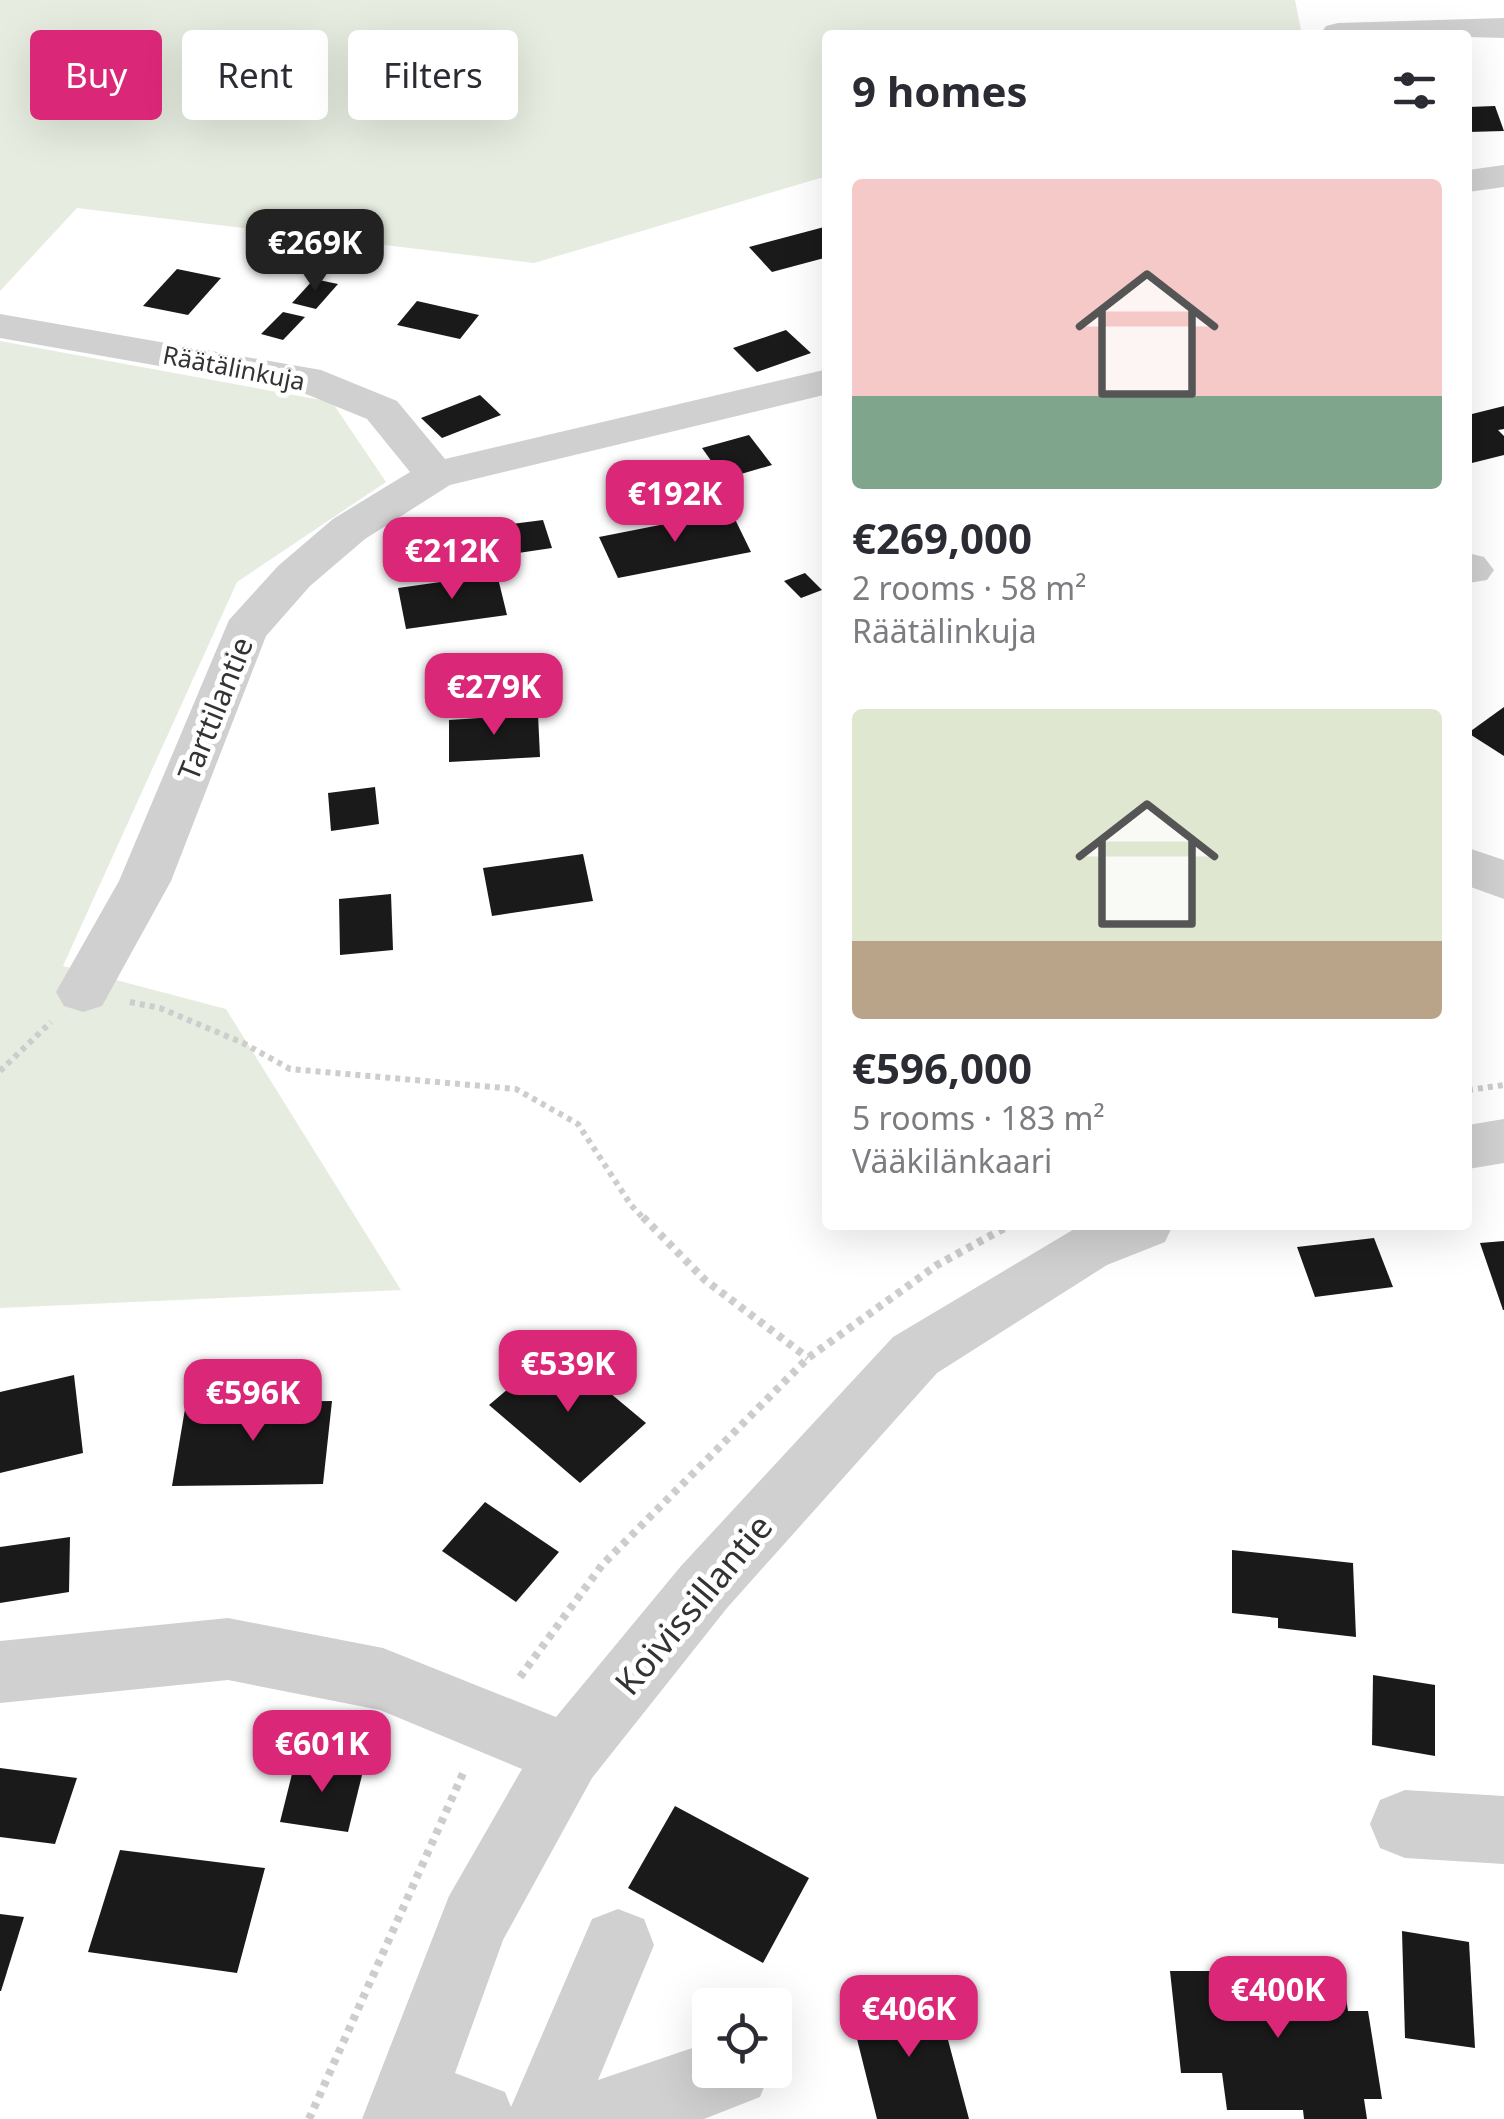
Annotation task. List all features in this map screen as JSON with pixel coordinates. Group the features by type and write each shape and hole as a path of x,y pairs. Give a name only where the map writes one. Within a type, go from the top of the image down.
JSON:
{"street":[{"path":"1335,23 1504,28"},
{"path":"1472,180 1504,176"},
{"name":"Räätälinkuja","path":"0,326 306,379 382,410 435,475"},
{"name":"Tarttilantie","path":"83,992 145,881 246,631 294,576 349,529 435,475 822,382"},
{"path":"1472,868 1504,882"},
{"path":"1472,1145 1504,1140"},
{"name":"Koivissillantie","path":"405,2106 474,1921 568,1756 704,1587 915,1355 1086,1248 1131,1230"},
{"path":"0,1672 228,1649 383,1680 568,1756"},
{"path":"1405,1824 1504,1830"},
{"path":"544,2119 618,1945"},
{"path":"596,2119 692,2086"},
{"path":"405,2106 478,2119"}],"path":[{"path":"0,1072 83,992 160,1008 242,1042 290,1068 516,1089 578,1124 631,1206 705,1280 808,1358"},
{"path":"1472,1089 1504,1085"}],"shaded area":[{"path":"0,0 1295,0 1301,30 822,30 822,177 534,263 77,208 0,291"},
{"path":"0,341 332,402 386,482 237,582 63,966 226,1009 401,1290 0,1308"}],"building":[{"path":"1495,106 1504,131 1472,132 1472,107"},
{"path":"822,228 822,259 772,272 749,247"},
{"path":"177,269 221,278 188,315 143,306"},
{"path":"314,279 338,284 316,309 292,303"},
{"path":"417,301 479,315 460,339 397,325"},
{"path":"283,312 305,317 283,340 261,334"},
{"path":"786,330 811,353 757,372 733,348"},
{"path":"480,395 501,415 442,438 421,418"},
{"path":"1504,406 1504,429 1498,430 1504,436 1504,455 1472,463 1472,414"},
{"path":"749,435 772,465 724,479 702,448"},
{"path":"731,511 751,552 618,578 599,537"},
{"path":"543,520 552,548 497,556 490,527"},
{"path":"805,573 822,590 801,598 784,581"},
{"path":"497,574 507,615 406,629 398,588"},
{"path":"1504,707 1504,756 1472,736 1472,730"},
{"path":"538,714 540,757 449,762 449,720"},
{"path":"375,787 379,824 331,831 328,793"},
{"path":"583,854 593,901 492,916 483,868"},
{"path":"391,894 393,950 340,955 339,899"},
{"path":"1374,1238 1393,1287 1315,1297 1297,1247"},
{"path":"1504,1241 1504,1310 1503,1310 1480,1243"},
{"path":"556,1348 646,1423 580,1483 489,1405"},
{"path":"74,1375 83,1453 0,1473 0,1392"},
{"path":"332,1401 323,1484 172,1486 186,1403"},
{"path":"485,1502 559,1552 516,1602 442,1551"},
{"path":"70,1537 69,1592 0,1603 0,1547"},
{"path":"1232,1550 1353,1563 1356,1637 1278,1628 1278,1618 1232,1613"},
{"path":"1373,1675 1435,1685 1435,1756 1372,1745"},
{"path":"296,1758 364,1767 348,1832 280,1822"},
{"path":"0,1768 77,1778 55,1844 0,1837"},
{"path":"675,1806 809,1878 763,1963 628,1888"},
{"path":"120,1850 265,1868 237,1973 88,1952"},
{"path":"0,1914 24,1917 1,1991 0,1991"},
{"path":"1402,1931 1469,1942 1475,2048 1405,2038"},
{"path":"1170,1971 1342,1971 1348,2011 1368,2011 1382,2099 1364,2099 1367,2119 1304,2119 1303,2110 1227,2110 1222,2073 1181,2073"},
{"path":"935,1991 969,2119 877,2119 850,2011"}]}
